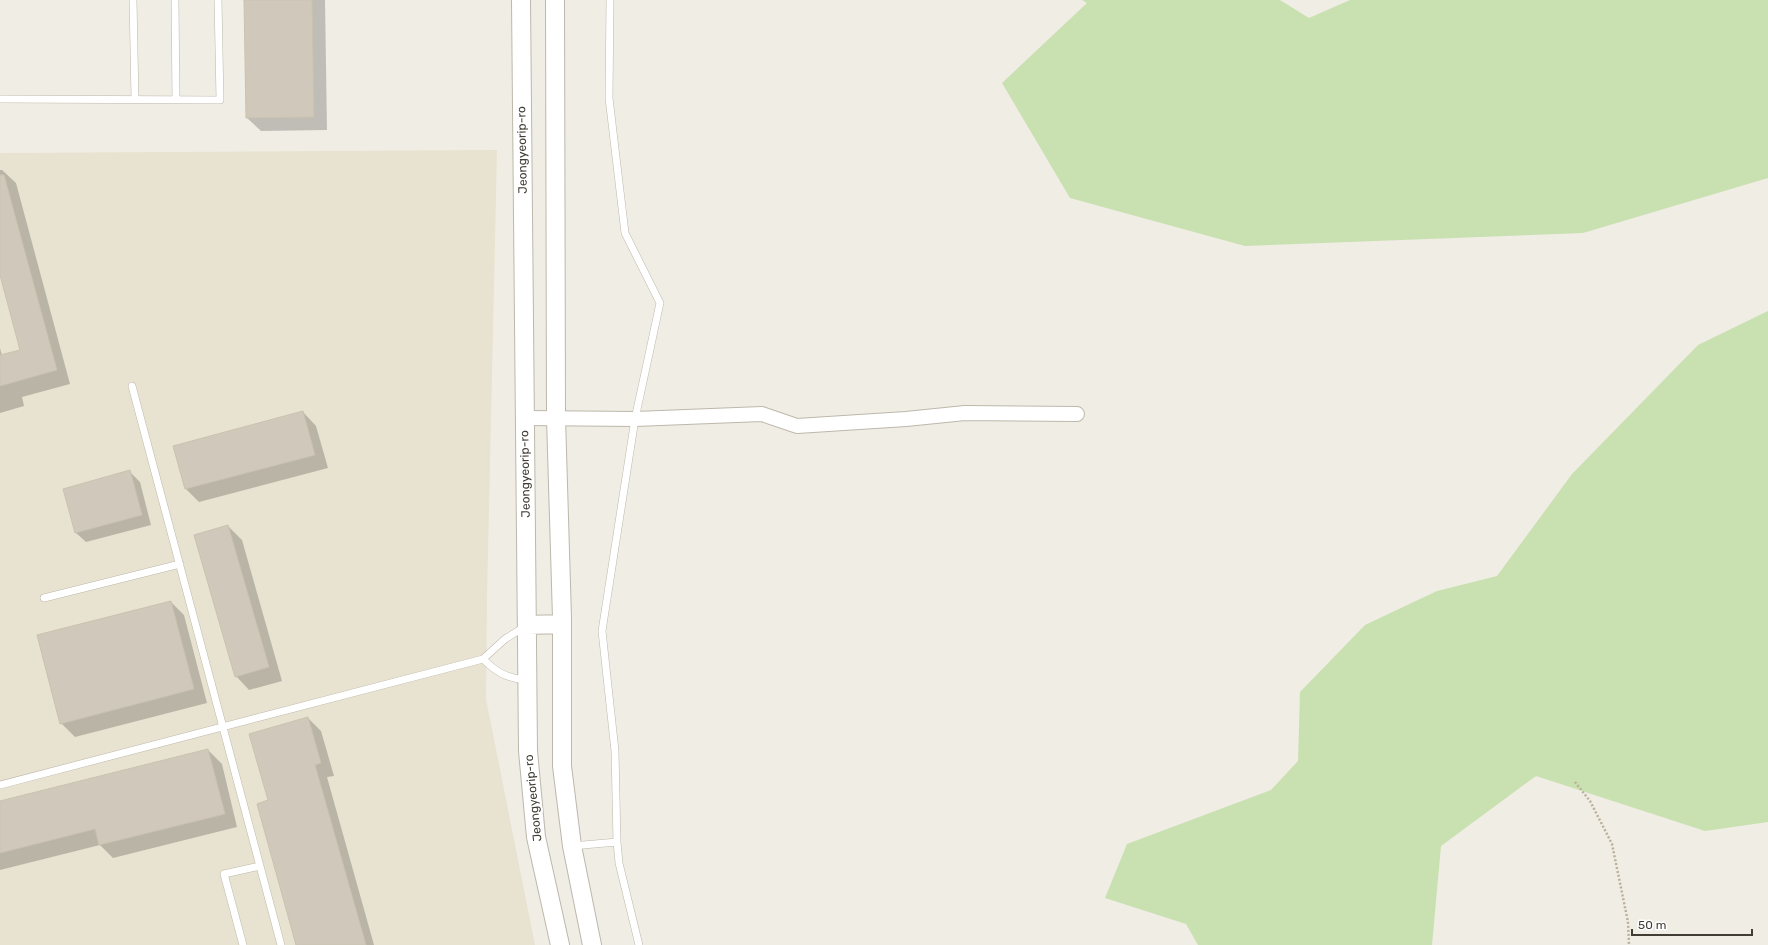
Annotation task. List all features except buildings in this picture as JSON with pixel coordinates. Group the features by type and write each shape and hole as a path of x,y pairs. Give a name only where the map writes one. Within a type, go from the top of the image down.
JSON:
{"street":[{"name":"Jeongyeorip-ro","path":"521,0 528,751 536,837 560,945"},
{"path":"555,0 556,418 562,624 562,766 572,846 592,945"},
{"path":"524,418 635,418 762,414 797,426 906,419 965,413 1077,414"},
{"path":"527,625 562,624"}],"lane":[{"path":"133,0 135,99"},
{"path":"175,0 176,100"},
{"path":"0,99 220,100 218,0"},
{"path":"610,0 609,98 625,233 660,302 635,418 602,631 615,751 617,842 619,863 639,945"},
{"path":"132,386 281,945"},
{"path":"44,598 180,564"},
{"path":"0,785 483,659 505,639 527,625"},
{"path":"483,659 492,668 510,678 527,680"},
{"path":"572,846 617,842"},
{"path":"243,945 224,874 260,866"}],"path":[{"path":"1575,782 1590,801 1612,844 1628,922 1629,945"}],"shaded area":[{"path":"497,150 486,699 535,945 0,945 0,153"}],"green space":[{"path":"1082,0 1280,0 1309,18 1350,0 1768,0 1768,178 1583,233 1245,246 1070,198 1002,83 1087,3"},
{"path":"1768,311 1768,822 1705,831 1536,776 1441,846 1432,945 1198,945 1186,924 1105,898 1127,844 1271,790 1298,761 1300,692 1365,625 1437,591 1497,576 1572,474 1698,345"}]}
